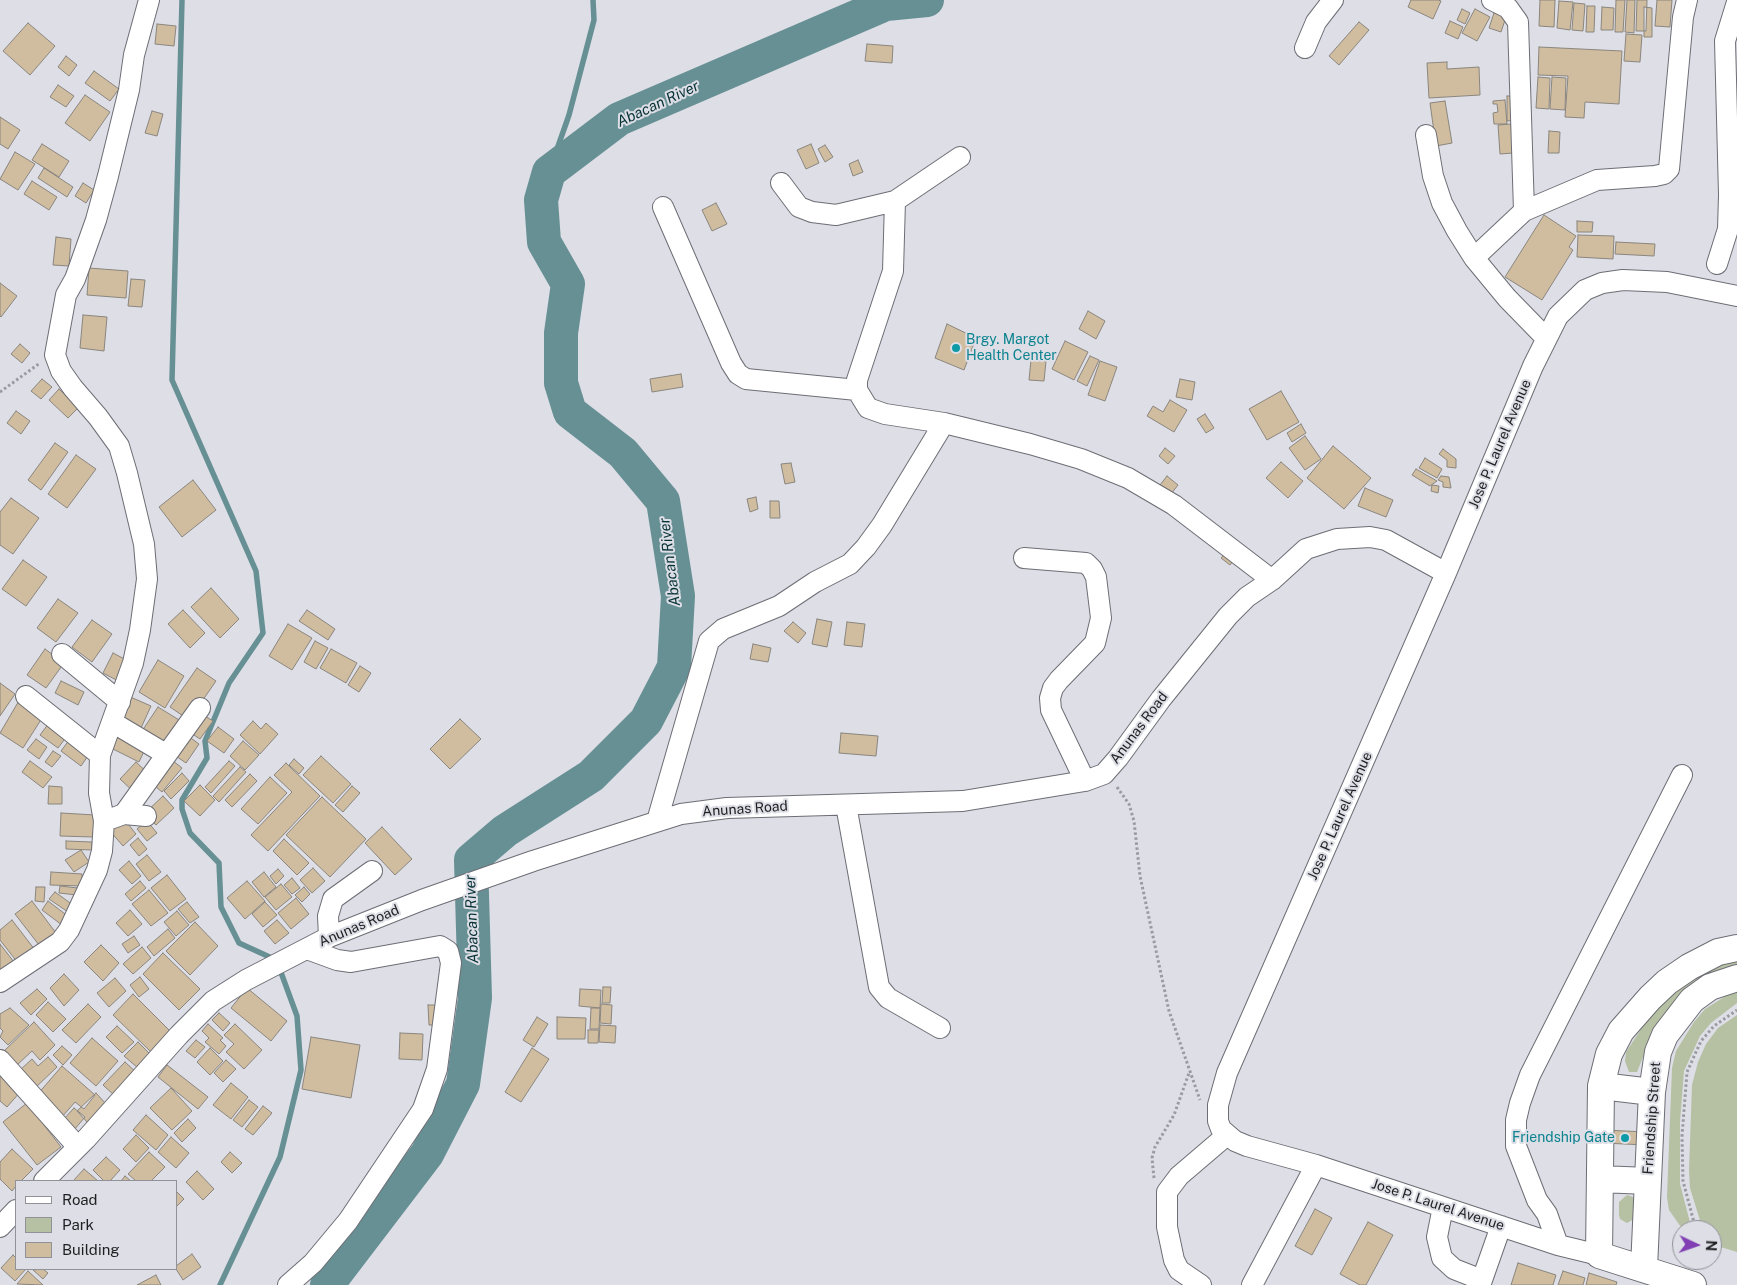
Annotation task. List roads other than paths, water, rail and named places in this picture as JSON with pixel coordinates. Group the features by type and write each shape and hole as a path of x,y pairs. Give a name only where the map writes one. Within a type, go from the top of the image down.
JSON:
{"main road":[{"path":"1693,1285 1599,1255 1601,1086 1610,1054 1621,1031 1650,998 1667,982 1689,967 1718,952 1737,948"},
{"name":"Friendship Street","path":"1644,1268 1652,1092 1658,1052 1665,1035 1692,1000 1710,987 1737,978"},
{"path":"1601,1086 1652,1092"},
{"path":"1600,1179 1648,1181"}],"street":[{"path":"0,982 47,953 69,930 97,870 102,851 104,821 99,793 100,755 133,663 140,630 147,579 144,544 119,446 61,372 55,355 66,296 75,279 106,185 129,90 134,55 149,0"},
{"path":"1305,48 1316,22 1333,0"},
{"path":"1492,0 1508,8 1518,22 1524,211"},
{"path":"1474,258 1524,211 1597,180 1655,176 1664,174 1669,168 1683,17 1687,0"},
{"path":"1717,264 1728,229 1729,195 1725,41 1737,2"},
{"path":"1426,135 1433,176 1442,204 1474,258 1511,303 1546,338"},
{"path":"781,183 799,207 812,212 836,214 895,201 960,157"},
{"path":"895,201 893,271 857,380 857,390 868,408 885,414 944,424 1038,446 1081,459 1128,478 1174,505 1272,580"},
{"path":"663,207 731,363 738,374 746,379 857,390"},
{"name":"Jose P. Laurel Avenue","path":"1599,1255 1501,1226 1316,1165 1247,1146 1222,1128 1218,1105 1227,1073 1446,573 1546,338 1558,316 1569,303 1585,290 1602,283 1643,279 1737,296"},
{"path":"657,821 709,641 723,628 780,606 815,582 850,564 866,547 882,525 944,424"},
{"name":"Anunas Road","path":"45,1180 179,1035 213,1001 230,988 330,937 422,900 533,861 681,814 727,808 963,801 1085,781 1104,774 1118,758 1161,698 1191,664 1209,637 1247,598 1272,580 1306,549 1321,542 1356,536 1386,540 1446,573"},
{"path":"1024,558 1086,563 1092,568 1096,578 1101,618 1095,643 1053,688 1050,698 1051,710 1085,781"},
{"path":"62,654 120,702"},
{"path":"26,696 100,755"},
{"path":"124,814 200,708"},
{"path":"112,722 158,750"},
{"path":"1558,1244 1547,1214 1537,1200 1516,1146 1516,1120 1520,1104 1530,1075 1682,775"},
{"path":"846,805 879,987 888,998 940,1028"},
{"path":"104,821 124,814 146,816"},
{"path":"330,937 328,916 333,900 372,871"},
{"path":"288,1285 313,1263 348,1221 423,1109 438,1069 451,963 448,951 440,946 351,962 303,951"},
{"path":"0,1060 77,1146"},
{"path":"1202,1285 1179,1270 1174,1260 1166,1214 1167,1192 1222,1128"},
{"path":"1252,1285 1316,1165"},
{"path":"1443,1207 1436,1237 1442,1258 1454,1269 1482,1282 1501,1226"},
{"path":"0,1226 15,1211"}],"waterway":[{"path":"182,0 172,380 256,571 263,633 229,683 205,741 207,758 182,800 182,809 190,833 219,863 221,907 239,943 274,959"},
{"path":"549,172 569,115 594,20 593,0"},
{"name":"Abacan River","path":"327,1285 427,1154 463,1084 475,998 471,860 505,831 591,776 646,721 674,667 678,596 663,501 623,453 570,412 561,383 561,333 568,284 544,242 541,200 549,172 619,119 886,4 927,0"},
{"path":"220,1285 280,1157 301,1070 297,1016 279,967"}],"place":[{"name":"Brgy. Margot Health Center","path":"956,348"},
{"name":"Friendship Gate","path":"1625,1138"}]}
